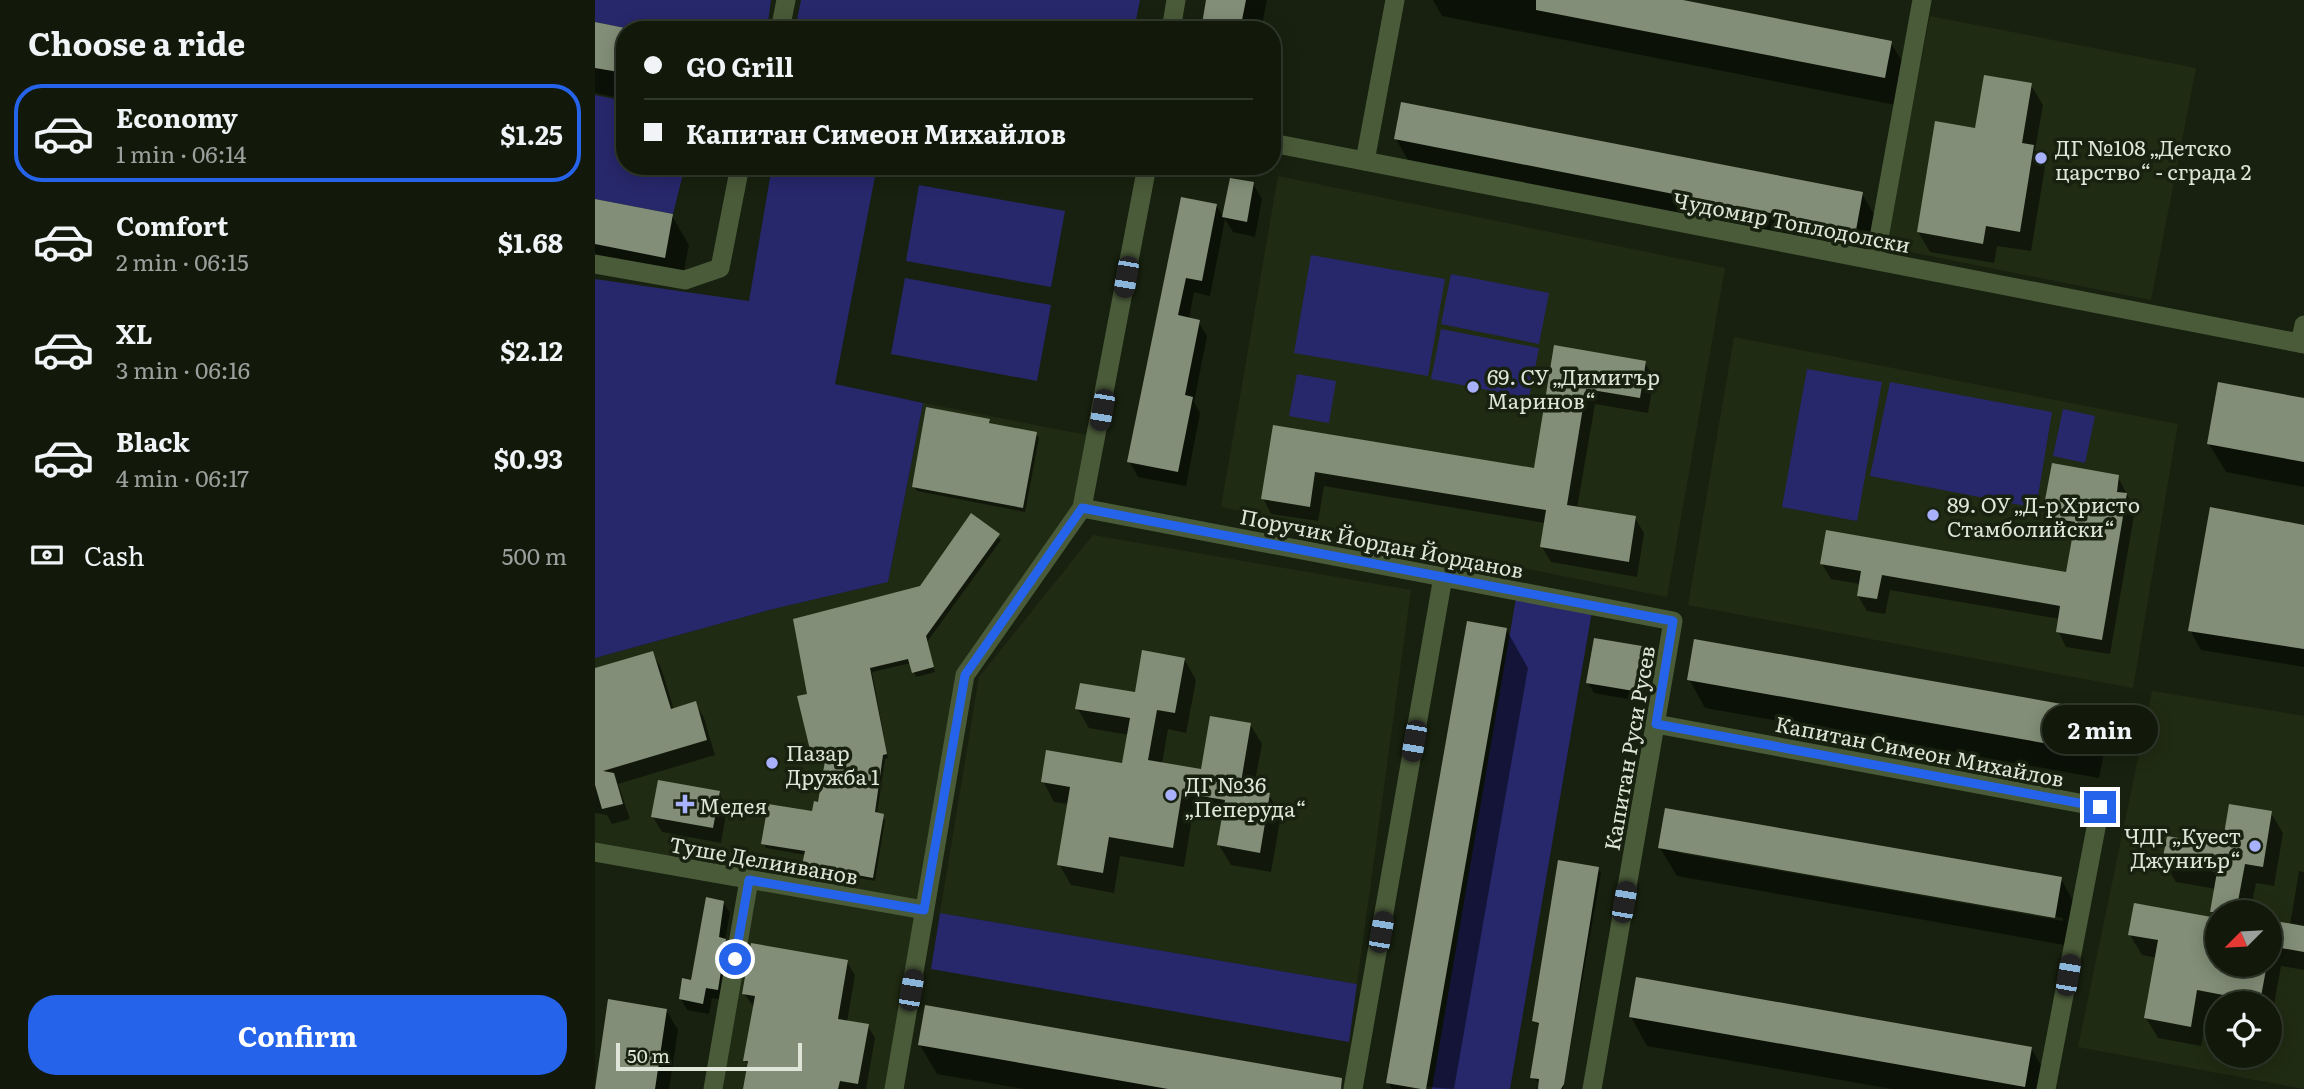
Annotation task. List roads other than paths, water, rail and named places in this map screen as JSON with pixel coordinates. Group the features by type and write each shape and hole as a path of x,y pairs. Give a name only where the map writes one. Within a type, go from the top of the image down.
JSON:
{"street":[{"path":"782,21 786,0"},
{"path":"1172,21 1176,0"},
{"path":"1365,161 1395,0"},
{"path":"1875,260 1922,0"},
{"name":"Чудомир Топлодолски","path":"1281,145 1875,260 2303,338"},
{"path":"595,264 685,280 720,268 738,175"},
{"path":"894,1089 965,675 1082,508 1145,175"},
{"name":"Поручик Йордан Йорданов","path":"1082,508 1673,621"},
{"path":"1353,1089 1443,577"},
{"name":"Капитан Руси Русев","path":"1592,1089 1673,621"},
{"name":"Капитан Симеон Михайлов","path":"1656,724 2100,807 2046,1089"},
{"name":"Туше Делииванов","path":"595,852 924,910"},
{"path":"713,1089 749,880"}],"place":[{"name":"ДГ №108 „Детско царство“ - сграда 2","path":"2041,158"},
{"name":"69. СУ „Димитър Маринов“","path":"1473,387"},
{"name":"89. ОУ „Д-р Христо Стамболийски“","path":"1933,515"},
{"name":"Пазар Дружба 1","path":"772,763"},
{"name":"ДГ №36 „Пеперуда“","path":"1171,795"},
{"name":"Медея","path":"685,804"},
{"name":"ЧДГ „Куест Джуниър“","path":"2255,846"}]}
